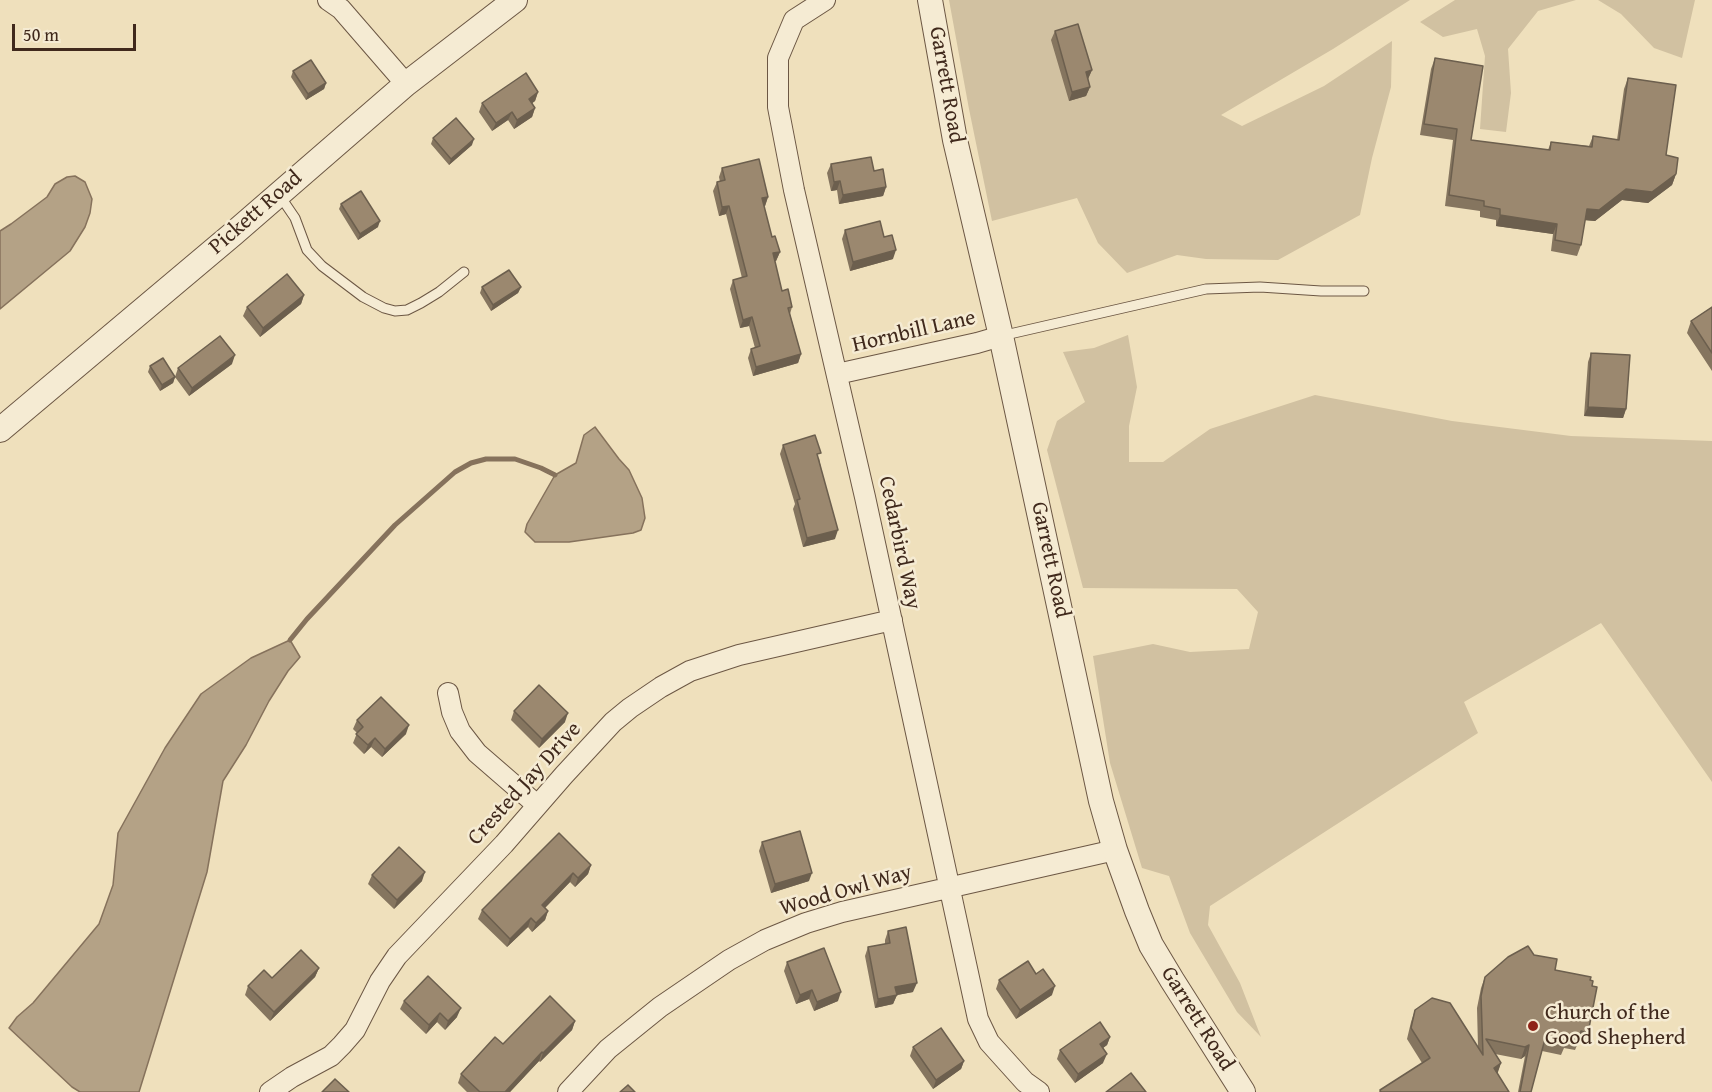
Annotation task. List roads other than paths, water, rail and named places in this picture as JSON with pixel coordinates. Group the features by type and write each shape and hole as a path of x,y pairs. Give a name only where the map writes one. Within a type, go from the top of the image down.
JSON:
{"street":[{"path":"328,0 341,9 405,84"},
{"name":"Pickett Road","path":"0,430 405,84 515,0"},
{"name":"Cedarbird Way","path":"825,0 794,20 778,58 778,107 794,190 892,620 978,1019 988,1042 1025,1082 1039,1092"},
{"name":"Garrett Road","path":"930,0 955,140 1001,336 1101,801 1115,850 1151,945 1243,1092"},
{"name":"Hornbill Lane","path":"837,374 1001,336"},
{"name":"Crested Jay Drive","path":"270,1092 331,1056 342,1045 354,1030 380,981 397,956 496,852 614,722 645,697 690,671 739,655 892,620"},
{"path":"448,693 452,712 460,731 477,753 537,805"},
{"name":"Wood Owl Way","path":"568,1092 608,1049 660,1007 729,960 765,940 806,922 842,912 1115,850"}],"lane":[{"path":"278,194 295,218 307,250 314,258 334,276 384,308 395,311 407,310 439,292 464,272"},
{"path":"1001,336 1206,289 1260,287 1364,291"}],"waterway":[{"path":"290,640 395,525 455,472 471,463 486,459 515,459 555,475"}],"place":[{"name":"Church of the Good Shepherd","path":"1533,1026"}]}
